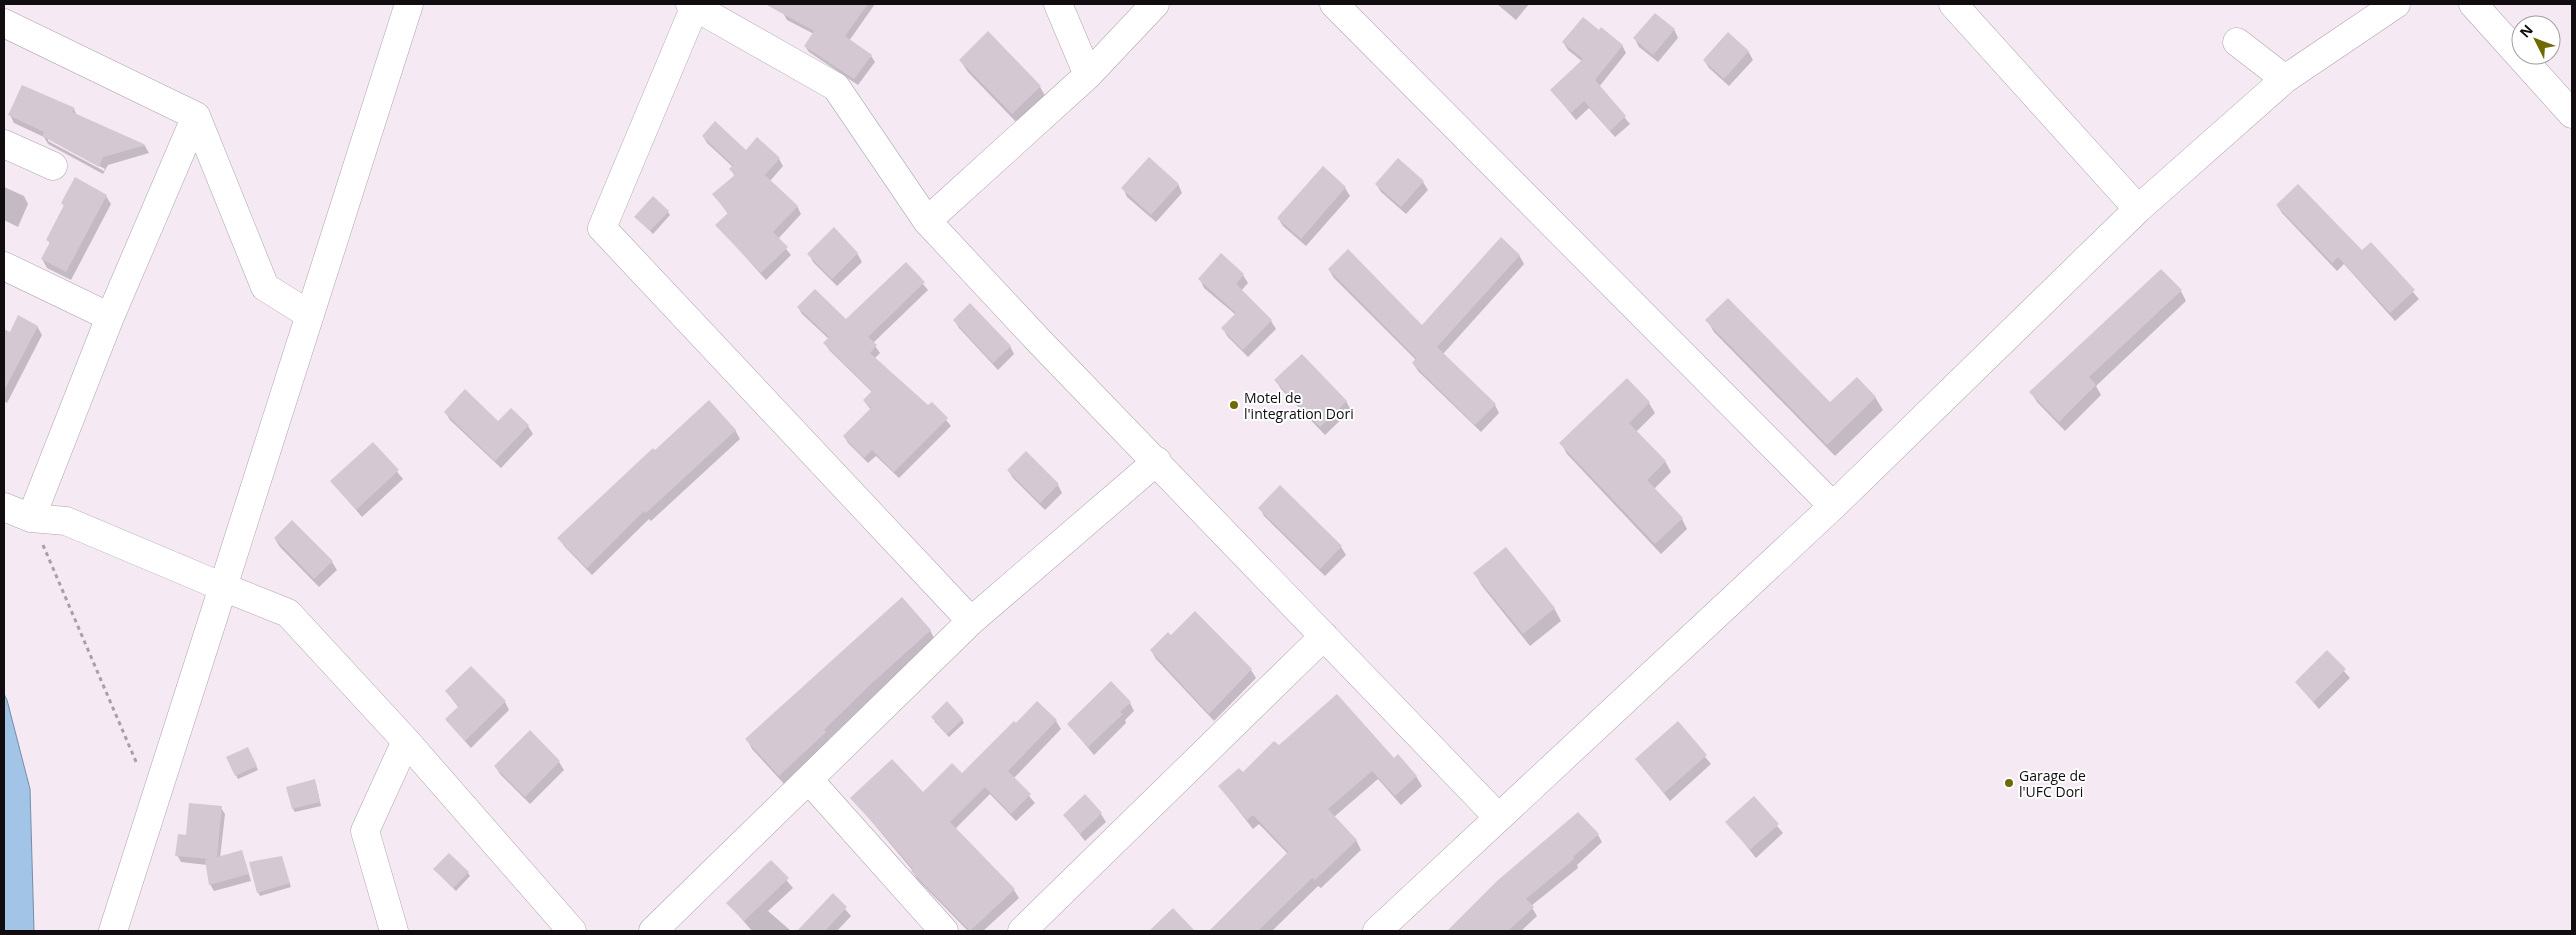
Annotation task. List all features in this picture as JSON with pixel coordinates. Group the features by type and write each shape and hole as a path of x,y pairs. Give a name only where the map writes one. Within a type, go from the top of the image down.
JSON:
{"street":[{"path":"116,930 409,4"},
{"path":"1058,4 1088,75"},
{"path":"927,221 1088,75 1155,4"},
{"path":"1334,4 1833,506"},
{"path":"1953,4 2138,209"},
{"path":"1377,931 1833,506 2138,209 2284,79 2396,4"},
{"path":"2472,4 2572,114"},
{"path":"971,621 602,228 692,5 836,87 927,221 1040,342 1157,461 1498,817"},
{"path":"4,23 196,116 265,287 310,315"},
{"path":"2237,42 2284,79"},
{"path":"31,518 110,317 196,116"},
{"path":"4,144 53,166"},
{"path":"4,266 110,317"},
{"path":"654,931 971,621 1157,461"},
{"path":"4,507 31,518 66,521 288,613 406,741 572,931"},
{"path":"1022,931 1324,636"},
{"path":"394,931 365,830 406,741"},
{"path":"808,780 944,931"}],"path":[{"path":"31,518 138,765"}],"water":[{"path":"4,694 30,789 34,931 4,931"}],"building":[{"path":"765,4 868,4 845,36 872,55 854,79 804,46 814,31"},
{"path":"1655,13 1675,29 1653,55 1633,38"},
{"path":"1583,17 1599,30 1601,27 1623,45 1595,80 1626,116 1610,131 1584,101 1571,113 1550,90 1583,59 1562,42"},
{"path":"988,31 1041,86 1012,114 959,60"},
{"path":"1728,32 1749,51 1724,79 1703,60"},
{"path":"22,85 75,108 72,112 146,145 103,157 99,167 42,136 44,132 8,115"},
{"path":"715,121 746,150 757,137 780,158 765,175 798,206 773,232 788,247 761,273 715,225 728,213 712,194 735,175 729,169 733,165 702,136"},
{"path":"1149,157 1179,184 1151,215 1121,188"},
{"path":"1398,158 1424,181 1401,207 1375,184"},
{"path":"1323,166 1346,187 1301,239 1277,218"},
{"path":"75,177 107,195 66,272 41,259 50,242 46,240 64,205 61,203"},
{"path":"2298,184 2362,250 2371,242 2415,290 2390,313 2338,257 2332,263 2276,205"},
{"path":"653,196 669,211 650,231 634,217"},
{"path":"834,227 858,253 832,279 807,254"},
{"path":"1501,237 1520,255 1437,347 1496,404 1475,425 1412,363 1416,358 1328,269 1348,249 1422,325"},
{"path":"1221,253 1244,274 1236,284 1272,320 1243,350 1221,328 1236,313 1198,279"},
{"path":"906,262 925,282 868,337 877,345 870,353 928,405 932,402 948,418 894,472 872,450 864,458 843,436 871,408 863,400 872,391 823,343 829,337 797,307 815,289 846,319"},
{"path":"2161,269 2182,290 2089,377 2096,385 2059,422 2029,392"},
{"path":"1728,298 1830,402 1857,377 1876,397 1827,445 1705,320"},
{"path":"970,303 1011,346 993,363 953,320"},
{"path":"18,315 38,326 4,391 4,329 10,332"},
{"path":"1302,354 1347,401 1320,427 1274,380"},
{"path":"1627,378 1650,402 1629,423 1666,461 1647,480 1683,518 1655,544 1559,443"},
{"path":"465,389 498,421 511,408 529,425 495,461 444,412"},
{"path":"709,400 736,430 646,513 644,511 587,568 557,538 653,448 655,450"},
{"path":"373,442 399,470 356,510 330,481"},
{"path":"1026,451 1059,484 1040,503 1007,470"},
{"path":"1280,485 1342,546 1320,569 1258,508"},
{"path":"292,520 333,561 314,579 274,538"},
{"path":"1506,547 1555,608 1523,634 1473,573"},
{"path":"902,597 931,630 871,684 824,730 826,732 779,776 745,739"},
{"path":"1195,611 1252,669 1209,714 1150,650 1168,632 1171,635"},
{"path":"2327,650 2346,669 2313,702 2295,682"},
{"path":"471,666 506,701 465,741 445,719 459,706 445,691"},
{"path":"1111,681 1131,702 1120,712 1123,714 1088,747 1067,724"},
{"path":"1337,694 1394,758 1398,754 1417,776 1395,796 1372,771 1328,809 1357,840 1315,880 1312,878 1258,931 1209,931 1288,852 1253,815 1247,820 1218,786 1239,768 1243,772 1274,741 1279,745"},
{"path":"947,701 963,719 947,734 931,717"},
{"path":"1037,701 1057,720 1008,771 1031,794 1011,814 985,787 950,822 1015,889 970,931 911,871 913,869 850,798 892,759 923,792 952,763 962,773 1014,721 1016,723"},
{"path":"1678,721 1707,755 1664,793 1635,759"},
{"path":"530,730 560,761 525,797 494,766"},
{"path":"248,747 257,766 235,776 226,757"},
{"path":"315,779 320,802 292,809 286,787"},
{"path":"1085,794 1102,813 1080,834 1063,815"},
{"path":"1754,796 1779,824 1750,850 1725,822"},
{"path":"189,803 222,806 217,857 242,850 249,874 209,885 205,860 209,859 175,856 178,834 186,835"},
{"path":"1578,812 1599,834 1573,857 1574,859 1526,899 1534,907 1508,931 1447,931 1497,881"},
{"path":"449,853 469,872 453,888 433,869"},
{"path":"282,856 290,883 257,893 249,862"},
{"path":"771,860 789,878 744,921 726,903"},
{"path":"833,893 847,907 825,931 797,931"},
{"path":"1173,908 1195,931 1149,931"}],"place":[{"name":"Motel de l'integration Dori","path":"1234,405"},
{"name":"Garage de l'UFC Dori","path":"2009,783"}]}
